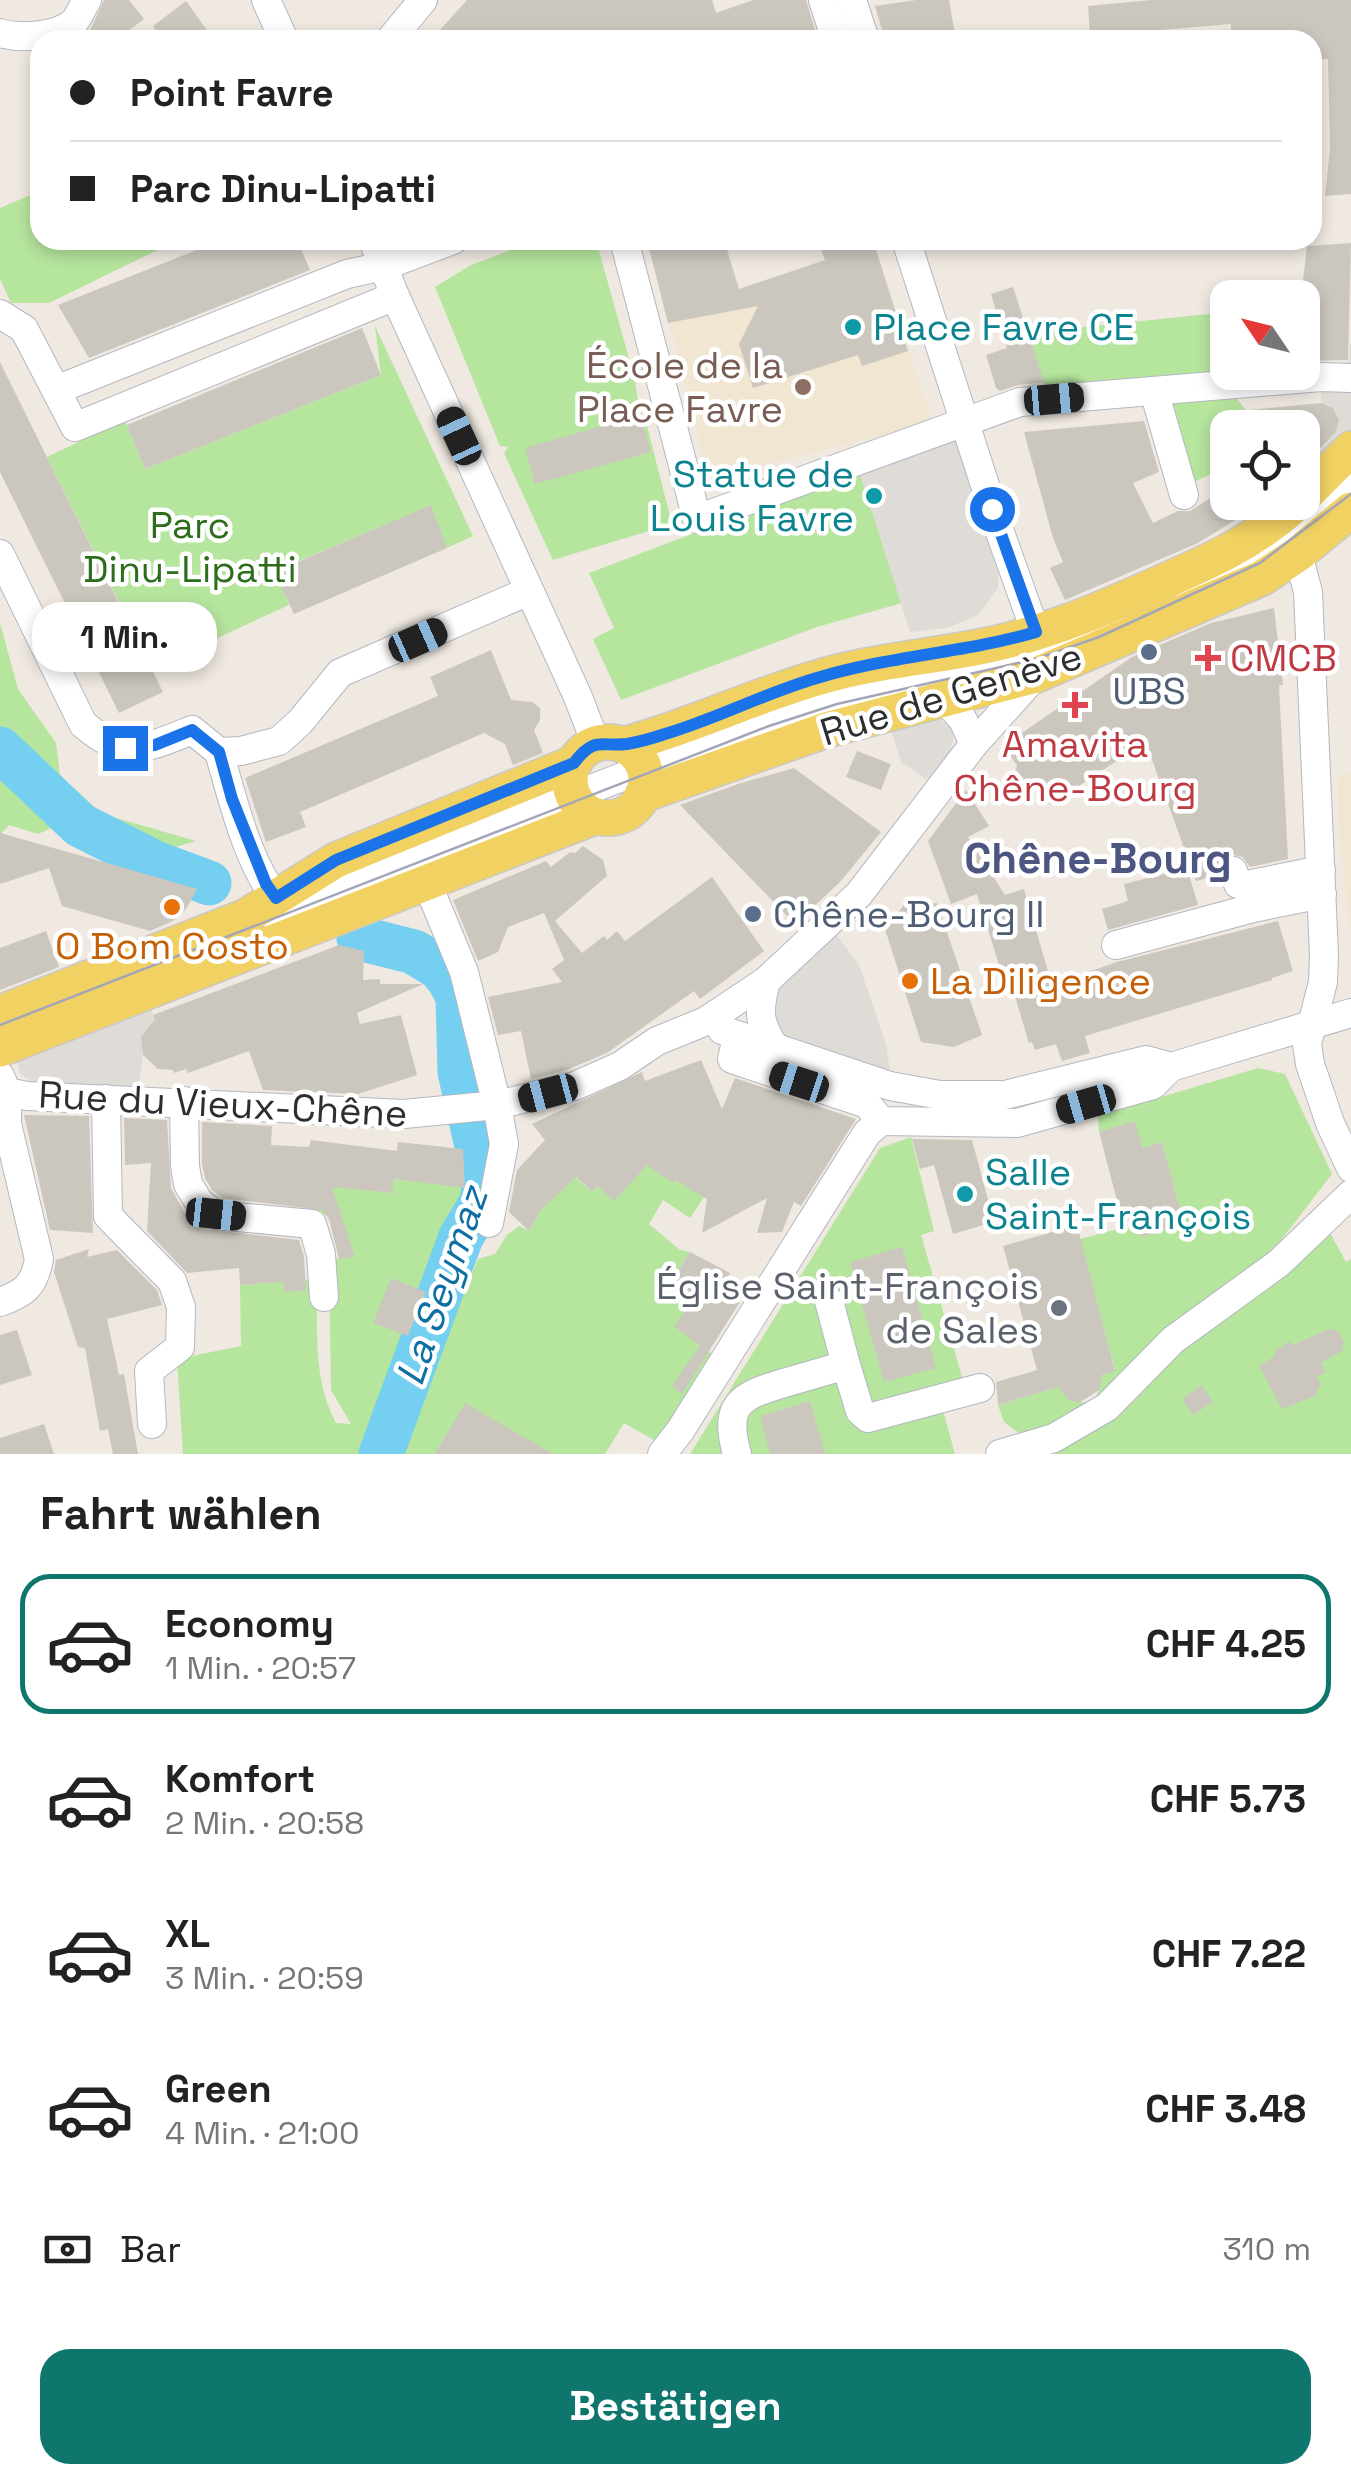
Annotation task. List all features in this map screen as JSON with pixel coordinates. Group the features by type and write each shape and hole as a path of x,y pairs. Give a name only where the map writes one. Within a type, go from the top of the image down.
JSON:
{"main road":[{"name":"Rue de Genève","path":"306,898 478,788 607,775 826,730 945,700 1036,653 1262,578 1292,523 1351,449"},
{"name":"Rue de Genève","path":"1292,523 1351,510"},
{"name":"Rue de Genève","path":"0,1013 244,917 306,898 427,882 607,775 666,734 818,678 890,660 972,649 1036,653"},
{"path":"0,1049 306,898"}],"street":[{"path":"57,30 73,23 88,0"},
{"path":"266,0 280,30"},
{"path":"398,30 423,0"},
{"path":"823,0 833,30"},
{"path":"852,0 862,30"},
{"path":"0,32 30,35"},
{"path":"0,554 83,724 104,742 125,748 155,745 192,730 219,752 232,799 266,884 306,898 607,775 377,250"},
{"path":"56,390 347,274 384,266 426,250"},
{"path":"627,250 697,519 1020,402 1322,376 1351,378"},
{"path":"909,250 1036,653"},
{"path":"0,314 24,329 75,427 395,296"},
{"path":"1154,391 1184,496"},
{"path":"1351,484 1292,523 1308,606 1321,882 1322,982 1308,1044 1310,1064 1330,1123 1351,1168"},
{"path":"219,752 241,751 280,740 340,673 529,591"},
{"name":"Rue du Vieux-Chêne","path":"3,1084 27,1096 184,1101 354,1113 456,1111 575,1086 620,1066 657,1041 706,1021 766,981 859,894 974,744 1036,653"},
{"path":"945,700 963,720 974,744"},
{"path":"1232,872 1238,884 1321,882"},
{"path":"427,882 464,972 491,1106 504,1144 489,1223"},
{"path":"1116,945 1252,908 1321,882"},
{"path":"766,981 760,1025 775,1048"},
{"path":"662,1454 867,1132 882,1122 1018,1124 1153,1084 1171,1066 1351,1012"},
{"path":"706,1021 738,1036 890,1086 940,1094 1006,1095 1146,1060 1171,1066"},
{"path":"738,1036 732,1059 866,1104 882,1122"},
{"path":"0,1302 23,1294 35,1281 39,1259 7,1124 3,1084"},
{"path":"106,1099 108,1216 172,1281 182,1307 180,1347 148,1371 152,1424"},
{"path":"184,1101 185,1166 188,1184 199,1202 216,1214 312,1224 321,1254 324,1297"},
{"path":"1000,1454 1054,1438 1107,1407 1173,1340 1279,1263 1351,1194"},
{"path":"828,1301 860,1412 868,1418 980,1388"},
{"path":"737,1454 731,1423 742,1399 753,1392 846,1366"}],"shaded area":[{"name":"École de la Place Favre","path":"885,278 933,423 708,478 670,323"},
{"path":"1351,339 1351,438 1320,468 1320,450 1336,432 1339,420 1333,408 1321,403 1321,364 1348,362"},
{"path":"951,425 998,571 998,588 978,615 947,628 910,632 859,471"},
{"path":"934,715 951,728 954,738 949,756 929,781 901,762 889,723"},
{"path":"1351,772 1351,936 1338,824 1338,777"},
{"path":"836,934 859,965 886,1044 891,1077 782,1039 769,998 775,988"},
{"path":"150,1007 155,1019 141,1037 143,1055 138,1089 35,1083 20,1074 17,1060"}],"green space":[{"path":"30,195 30,250 158,250 49,303 11,303 0,279 0,208"},
{"path":"511,250 599,250 672,524 553,560 504,453 508,447 500,446 435,287 469,266"},
{"path":"1210,314 1210,390 1233,390 1246,410 1210,410 1210,474 1175,491 1147,381 1046,391 1028,333"},
{"name":"Parc Dinu-Lipatti","path":"375,326 473,536 447,548 430,506 275,571 289,605 152,668 47,457 125,420 145,469 381,375"},
{"path":"859,471 902,603 817,627 621,700 593,639 614,628 589,573"},
{"path":"0,623 18,689 56,743 60,775 102,814 196,841 161,851 76,817 38,834 9,825 0,835"},
{"path":"1258,1068 1285,1074 1332,1174 1258,1270 1094,1405 1042,1431 1017,1432 1004,1422 998,1405 1058,1387 1078,1401 1090,1402 1099,1390 1102,1375 1115,1370 1080,1239 1137,1224 1141,1237 1184,1224 1162,1143 1142,1148 1134,1122 1099,1132 1098,1116"},
{"path":"911,1137 934,1231 921,1235 963,1380 937,1389 955,1454 690,1454 880,1148"},
{"path":"594,1150 721,1172 690,1218 663,1200 649,1224 680,1250 690,1252 668,1286 684,1298 687,1295 693,1299 675,1326 717,1358 659,1443 624,1423 605,1454 400,1454 478,1259 495,1254 507,1235 519,1226 529,1231 540,1211 574,1176 593,1192 609,1165"},
{"path":"394,1179 465,1187 458,1221 362,1454 183,1454 177,1359 241,1346 240,1285 317,1279 318,1353 323,1389 336,1423 351,1424 331,1390 329,1260 354,1257 339,1211 308,1219 312,1184 391,1193"},
{"path":"1330,1233 1346,1262 1351,1259 1351,1454 1037,1454"}],"building":[{"path":"104,0 129,0 144,19 129,30 90,30"},
{"path":"467,0 712,0 716,13 753,0 806,0 815,30 440,30"},
{"path":"949,0 954,30 882,30 875,6"},
{"path":"1151,0 1351,0 1351,194 1325,196 1330,149 1328,59 1322,60 1322,30 1231,30 1231,24 1160,30 1090,30 1088,6"},
{"path":"186,1 207,30 155,30 153,26"},
{"path":"1351,243 1348,360 1320,361 1320,280 1303,280 1307,250 1322,250 1322,245"},
{"path":"197,250 301,250 310,270 89,358 58,305"},
{"path":"650,250 727,250 739,289 825,260 822,250 876,250 908,351 862,366 858,355 753,388 739,344 758,306 668,323"},
{"path":"1013,287 1044,382 1000,391 986,355 1007,348 991,294"},
{"path":"362,328 381,375 145,469 127,425"},
{"path":"0,362 163,692 119,713 0,472"},
{"path":"1321,403 1333,408 1339,420 1336,432 1320,448 1320,410 1250,410"},
{"path":"640,415 651,452 535,484 525,448"},
{"path":"1144,421 1159,472 1133,483 1153,523 1178,511 1190,511 1210,498 1210,520 1235,520 1198,543 1065,600 1050,568 1063,562 1024,432"},
{"path":"431,505 447,548 294,614 274,572"},
{"path":"1274,608 1283,685 1279,685 1288,859 1250,867 1243,857 1228,854 1219,861 1216,876 1196,881 1144,743 1050,805 1038,785 1021,783 1015,774 1017,765 1003,746 1132,657 1211,623"},
{"path":"491,650 511,700 532,702 540,708 540,720 534,730 543,753 513,765 505,744 484,733 300,812 306,827 266,842 245,778 438,696 430,677"},
{"path":"857,751 891,764 881,790 846,777"},
{"path":"794,768 881,832 840,882 795,924 680,805"},
{"path":"966,790 989,826 968,837 1005,895 1024,889 1050,978 1067,974 1068,979 1117,962 1278,921 1293,971 1085,1036 1090,1053 1062,1061 1056,1044 1035,1050 1029,1043 1013,990 1007,991 977,894 951,904 928,841"},
{"path":"0,833 197,889 186,909 173,921 150,931 62,906 49,868 0,884"},
{"path":"583,846 603,860 607,876 555,921 582,953 617,931 625,941 712,877 764,951 700,999 694,991 607,1053 531,1079 521,1031 498,1035 488,997 562,982 552,969 564,960 544,913 508,927 498,952 478,961 453,900 546,861 551,867"},
{"path":"1187,868 1198,905 1108,930 1102,909 1128,901 1124,884"},
{"path":"937,903 982,1035 954,1047 921,1042 885,929 904,905"},
{"path":"46,931 59,967 0,990 0,948"},
{"path":"339,945 364,951 363,980 423,984 357,1013 360,1024 401,1015 417,1075 358,1094 263,1090 249,1051 188,1073 186,1069 174,1073 158,1069 143,1055 141,1037 155,1019 153,1015"},
{"path":"701,1060 722,1109 735,1078 856,1119 801,1206 794,1202 782,1232 757,1233 767,1198 702,1233 707,1199 647,1165 614,1201 597,1185 593,1192 576,1177 540,1211 529,1231 509,1212 517,1170 545,1140 532,1124 642,1072 645,1081"},
{"path":"24,1115 89,1116 93,1233 50,1230"},
{"path":"124,1118 167,1120 171,1188 184,1212 205,1229 299,1240 306,1290 284,1292 283,1282 240,1285 239,1268 187,1273 147,1231 151,1163 125,1165"},
{"path":"1135,1121 1142,1148 1162,1142 1184,1224 1141,1237 1137,1224 1124,1227 1099,1132"},
{"path":"202,1122 272,1126 271,1145 309,1147 311,1140 397,1151 398,1142 463,1149 465,1188 394,1179 392,1193 332,1187 355,1257 339,1259 329,1219 322,1210 223,1198 212,1190 202,1164"},
{"name":"Salle Saint-François","path":"912,1139 972,1140 994,1222 953,1234 934,1165 920,1169"},
{"name":"Église Saint-François de Sales","path":"1077,1225 1115,1371 1102,1375 1099,1390 1079,1403 1069,1400 1058,1387 998,1405 996,1382 1037,1370 1003,1246"},
{"path":"902,1247 936,1368 884,1382 850,1262"},
{"path":"89,1249 87,1257 117,1250 157,1290 162,1305 107,1319 119,1375 124,1374 138,1454 113,1454 108,1429 100,1431 85,1348 78,1347 54,1272 56,1260"},
{"path":"690,1252 730,1273 727,1278 739,1287 735,1291 743,1297 682,1394 672,1386 700,1346 674,1326 691,1303 668,1286"},
{"path":"391,1278 426,1292 408,1336 373,1323"},
{"path":"1329,1329 1339,1332 1344,1342 1342,1351 1321,1363 1326,1372 1317,1377 1321,1384 1315,1396 1282,1409 1259,1366 1291,1341 1293,1345"},
{"path":"17,1330 32,1375 0,1385 0,1335"},
{"path":"1202,1385 1213,1402 1193,1415 1182,1399"},
{"path":"810,1401 825,1454 770,1454 760,1416"},
{"path":"465,1403 553,1454 435,1454"},
{"path":"44,1424 54,1454 0,1454 0,1438"}],"waterway":[{"name":"La Seymaz","path":"0,749 80,825 155,863 209,883"},
{"name":"La Seymaz","path":"359,938 414,952 440,968 450,981 458,997 460,1072 485,1181 482,1202 461,1237 381,1454"}],"tram line":[{"path":"0,1025 769,726 837,704 1036,659 1099,637 1260,563 1351,494"}],"place":[{"name":"Place Favre CE","path":"853,327"},
{"name":"École de la Place Favre","path":"803,387"},
{"name":"Statue de Louis Favre","path":"874,496"},
{"name":"UBS","path":"1149,652"},
{"name":"CMCB","path":"1208,658"},
{"name":"Amavita Chêne-Bourg","path":"1075,705"},
{"name":"O Bom Costo","path":"172,907"},
{"name":"Chêne-Bourg II","path":"753,914"},
{"name":"La Diligence","path":"910,981"},
{"name":"Salle Saint-François","path":"965,1194"},
{"name":"Église Saint-François de Sales","path":"1059,1308"}],"district":[{"name":"Chêne-Bourg","path":"1098,858"}],"route":[{"path":"125,748 155,745 192,730 219,752 232,799 266,884 276,898 336,860 574,763 582,752 596,744 623,745 666,734 744,702 818,678 890,660 972,649 1036,632 992,509"}]}
